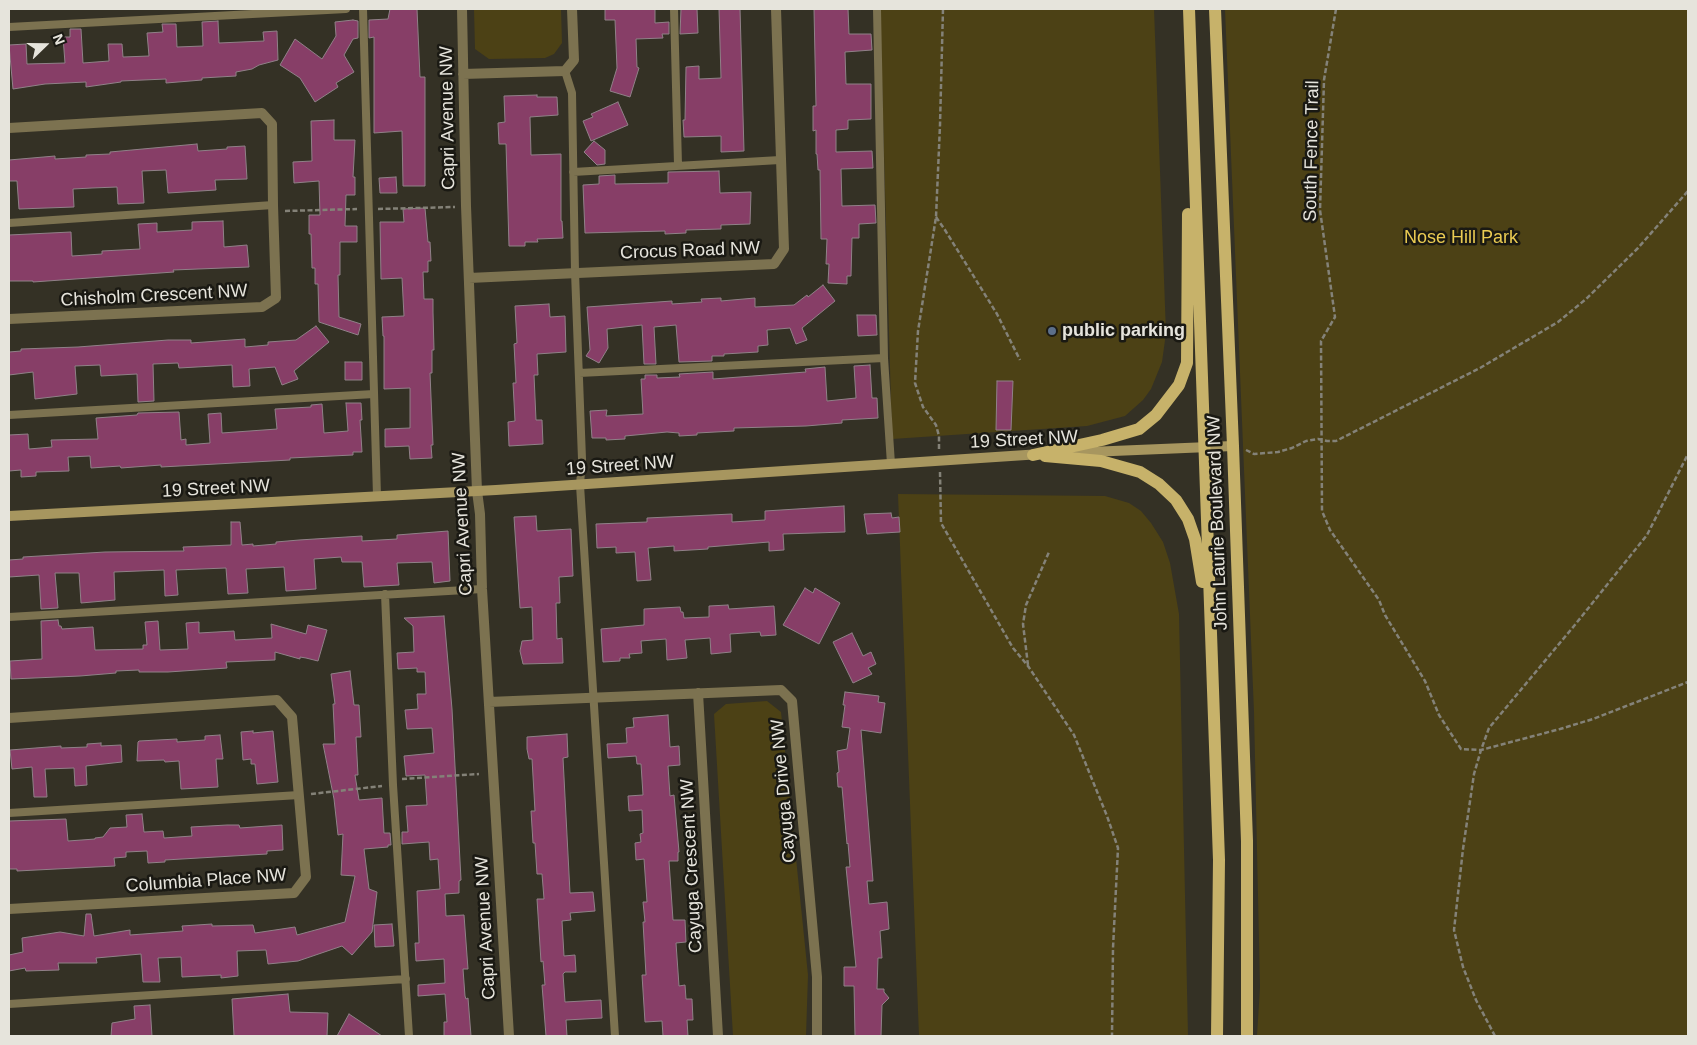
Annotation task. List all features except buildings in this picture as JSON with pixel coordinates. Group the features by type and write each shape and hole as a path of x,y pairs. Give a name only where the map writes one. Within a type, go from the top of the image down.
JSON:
{"main road":[{"name":"John Laurie Boulevard NW","path":"1189,9 1219,860 1217,1036"},
{"name":"John Laurie Boulevard NW","path":"1215,9 1247,841 1247,1036"},
{"path":"1033,455 1102,440 1139,429 1156,415 1180,385 1188,363 1189,225 1187,158 1193,90"},
{"path":"1033,455 1101,462 1140,472 1159,484 1176,500 1188,519 1195,539 1211,645"}],"street":[{"name":"Capri Avenue NW","path":"462,9 466,206 477,491 480,514 482,588 509,1036"},
{"path":"463,74 566,71 574,60 572,9"},
{"name":"Crocus Road NW","path":"469,278 774,264 784,249 776,9"},
{"name":"Chisholm Crescent NW","path":"9,128 262,113 272,124 272,205 276,298 262,307 9,319"},
{"name":"19 Street NW","path":"9,516 580,485 1033,455 1233,446"},
{"name":"Cayuga Drive NW","path":"489,702 781,690 792,701 817,977 817,1036"},
{"name":"Cayuga Crescent NW","path":"698,693 718,1036"},
{"name":"Columbia Place NW","path":"9,718 277,700 292,717 306,877 294,893 9,909"}],"lane":[{"path":"9,27 346,9"},
{"path":"363,9 377,496"},
{"path":"674,9 678,165"},
{"path":"877,9 884,358 891,464"},
{"path":"566,71 572,93 575,272 582,459 580,485 616,1036"},
{"path":"573,172 780,160"},
{"path":"9,222 272,205"},
{"path":"579,373 884,358"},
{"path":"9,415 374,394"},
{"path":"9,617 482,588"},
{"path":"385,594 393,783 409,1036"},
{"path":"9,813 299,796"},
{"path":"9,1004 406,979"}],"path":[{"path":"939,436 936,425 923,407 915,383 918,331 936,217 942,9"},
{"name":"South Fence Trail","path":"1336,9 1324,80 1320,200 1335,317 1321,341 1322,511 1330,530 1379,600 1385,615 1425,681 1439,715 1460,749 1481,750"},
{"path":"1233,446 1254,454 1278,452 1306,441 1322,440 1328,442 1343,437 1480,368 1558,322 1586,299 1638,248 1688,191"},
{"path":"936,217 996,314 1020,360"},
{"path":"1495,1036 1472,991 1463,967 1454,930 1463,848 1474,774 1481,750 1489,728 1647,534 1688,454"},
{"path":"940,476 942,523 1013,648 1028,666 1074,735 1118,848 1113,948 1112,1036"},
{"path":"1028,666 1023,624 1026,605 1048,552"},
{"path":"1481,750 1593,719 1688,682"},
{"path":"299,796 479,774"}],"green space":[{"path":"474,9 561,9 562,43 554,54 545,58 489,59 475,49"},
{"path":"880,9 1154,9 1166,333 1162,362 1151,389 1143,400 1125,416 1087,426 892,439"},
{"name":"Nose Hill Park","path":"1225,9 1688,9 1688,1036 1257,1036 1260,987 1254,712"},
{"path":"898,494 1105,496 1129,503 1141,511 1163,542 1170,563 1179,614 1188,1036 919,1036"},
{"path":"767,701 781,712 808,975 806,1036 733,1036 714,714 726,704"}],"place":[{"name":"public parking","path":"1052,331"}]}
